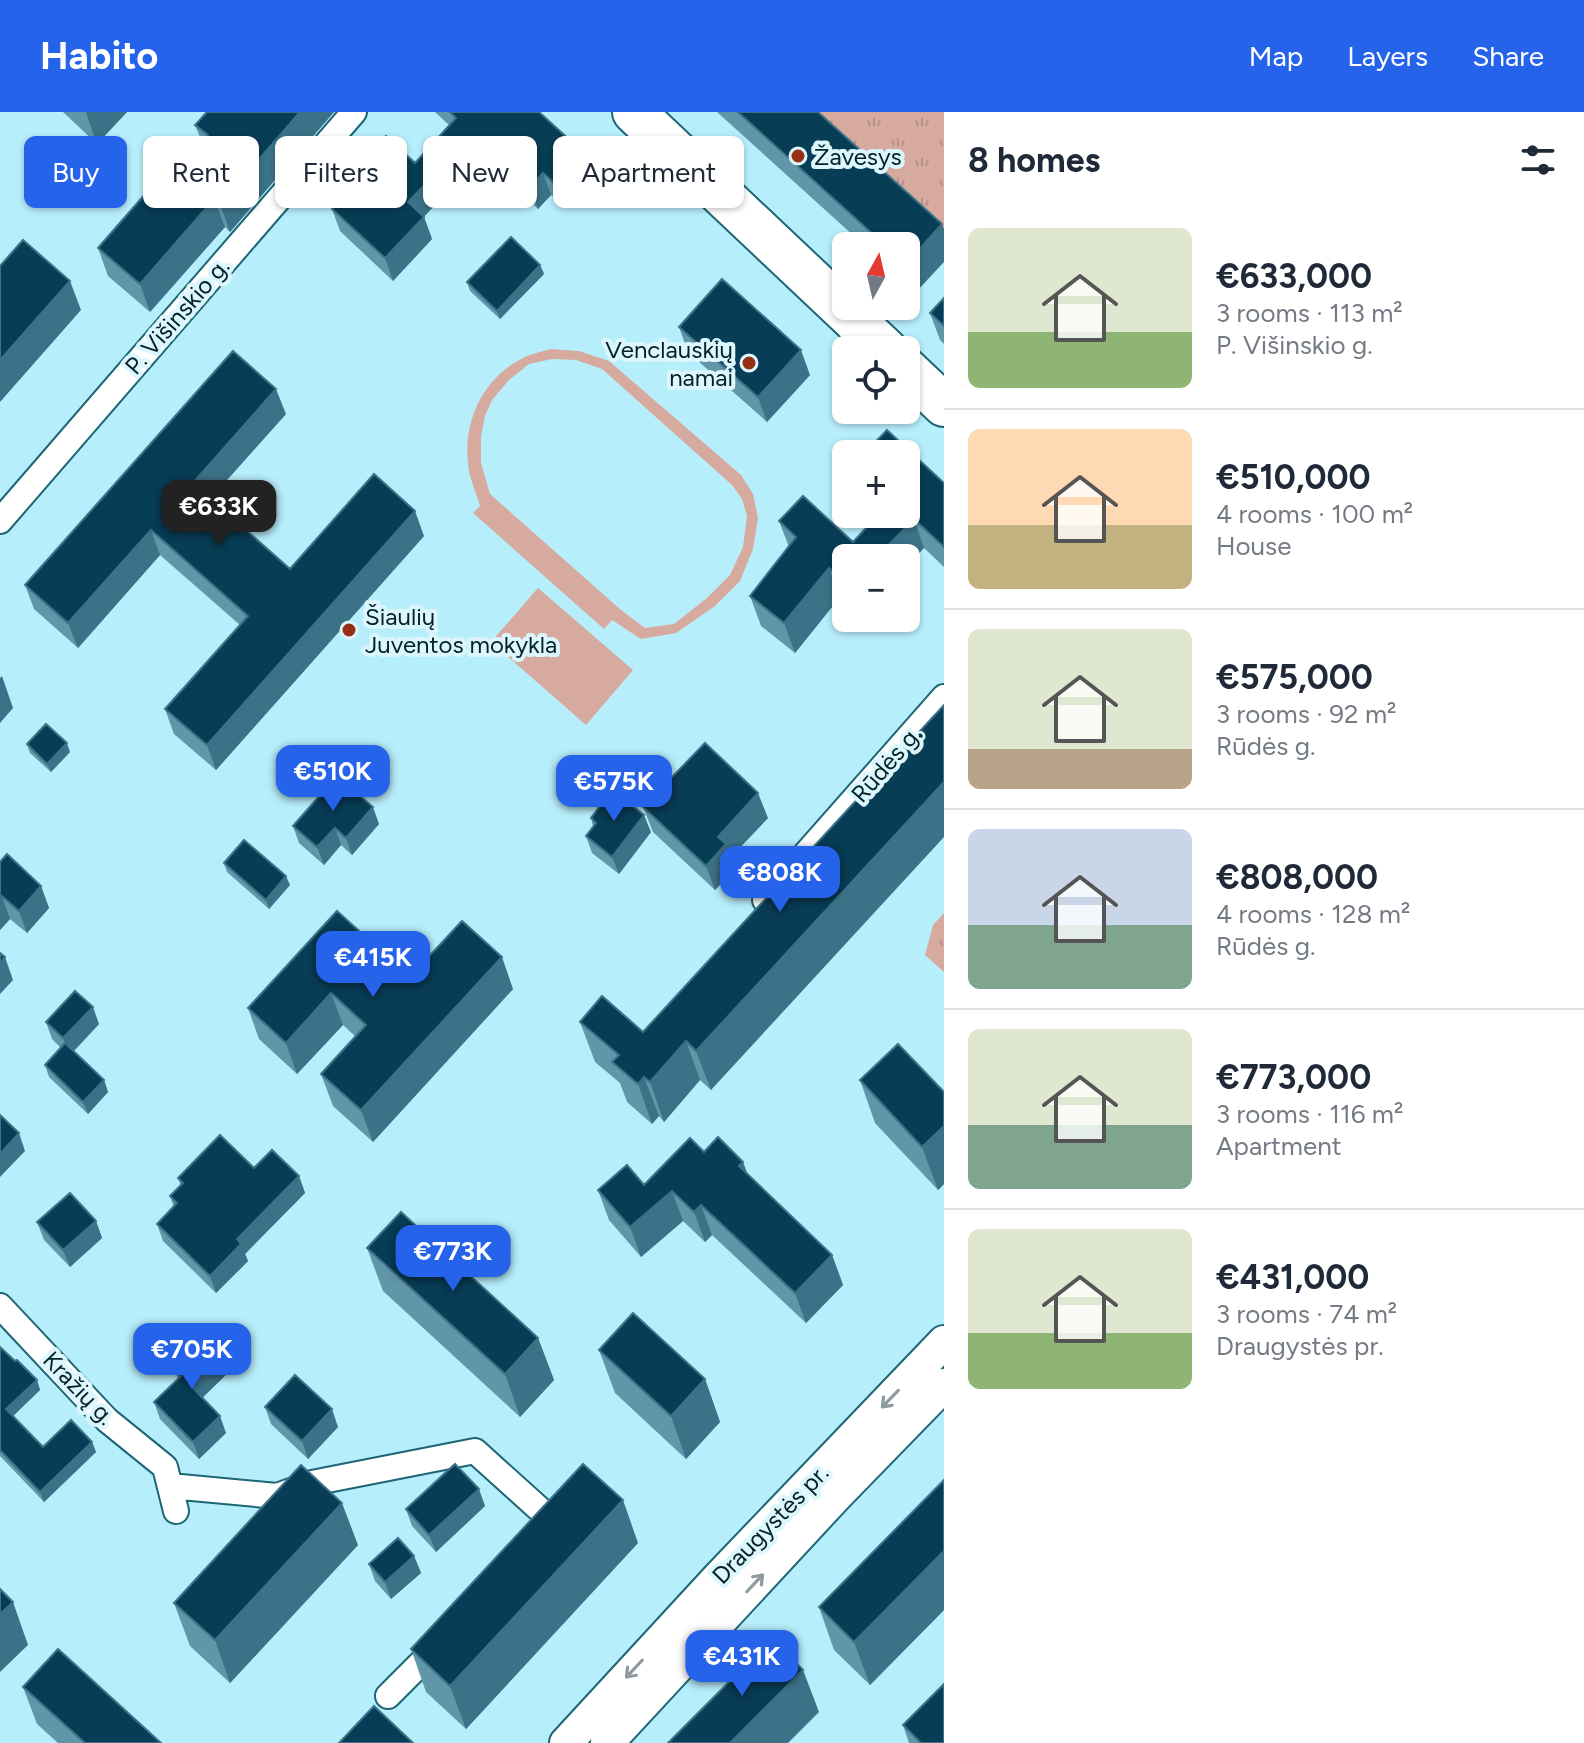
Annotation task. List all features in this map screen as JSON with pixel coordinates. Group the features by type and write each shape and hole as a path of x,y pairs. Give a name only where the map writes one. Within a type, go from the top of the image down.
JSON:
{"highway":[{"path":"634,112 871,336"},
{"path":"920,382 944,405"}],"main road":[{"name":"Draugystės pr.","path":"566,1743 719,1577 944,1342"},
{"name":"Draugystės pr.","path":"607,1743 835,1497 944,1385"}],"street":[{"name":"P. Višinskio g.","path":"0,521 354,112"},
{"name":"Rūdės g.","path":"748,919 944,697"},
{"name":"Kražių g.","path":"0,1306 107,1420 165,1467 176,1511"},
{"path":"170,1486 277,1496 312,1483 475,1451 557,1525 536,1546"},
{"path":"388,1696 452,1632"}],"green space":[{"path":"818,112 944,112 944,234 900,194"},
{"path":"551,349 579,351 609,361 741,475 753,494 758,518 753,549 740,581 715,606 676,633 641,639 612,620 604,629 473,513 480,506 471,479 467,447 473,415 480,400 499,374 512,364","holes":["552,359 576,360 602,369 732,485 742,499 747,516 743,547 730,575 674,624 645,628 490,494 481,463 481,436 492,400 509,380 529,364"]},
{"path":"538,588 633,670 586,725 491,642"},
{"path":"944,913 944,972 925,955 933,925"}],"building":[{"path":"207,112 300,112 279,136 275,136 275,141 259,159 259,136 207,136 195,125"},
{"path":"450,112 539,112 565,136 553,136 553,182 543,173 537,179 537,136 440,136 456,118"},
{"path":"738,112 818,112 942,224 920,248 920,232 871,232"},
{"path":"423,154 423,187 408,202 424,217 385,258 332,209 407,208 407,156 415,163"},
{"path":"143,196 143,208 206,208 140,284 98,248"},
{"path":"511,237 540,265 497,311 467,282"},
{"path":"23,240 70,281 0,360 0,266"},
{"name":"Venclauskių namai","path":"722,279 801,350 758,397 679,327"},
{"path":"944,298 944,326 930,313"},
{"path":"233,351 276,389 193,483 290,569 374,474 415,511 207,745 165,709 248,616 151,530 68,623 25,585"},
{"path":"887,430 898,440 877,440"},
{"path":"920,461 944,483 944,547 920,525"},
{"path":"803,496 832,523 832,528 838,528 853,542 866,528 905,528 890,544 832,544 832,571 829,568 784,623 750,596 796,537 779,521"},
{"path":"944,705 944,782 696,1051 686,1041 650,1082 644,1077 638,1084 612,1062 619,1055 580,1022 602,996 643,1032"},
{"path":"46,724 67,743 47,764 27,744"},
{"path":"705,743 758,793 718,837 726,844 706,866 643,807"},
{"path":"337,776 373,807 346,838 335,828 317,847 293,826"},
{"path":"612,790 644,815 612,857 586,836 596,823 591,818"},
{"path":"244,840 286,876 266,900 224,863"},
{"path":"7,854 41,886 19,911 2,896 0,899 0,862"},
{"path":"337,911 410,977 462,921 502,957 361,1110 321,1074 366,1025 331,993 286,1043 248,1008"},
{"path":"75,991 93,1007 63,1038 46,1022"},
{"path":"65,1043 104,1080 83,1102 45,1065"},
{"path":"898,1044 944,1092 944,1126 922,1147 860,1080"},
{"path":"0,1115 19,1133 0,1154"},
{"path":"220,1135 254,1168 272,1150 299,1176 237,1239 241,1244 210,1276 157,1224 177,1203 170,1196 183,1183 178,1178"},
{"path":"718,1137 743,1162 739,1166 832,1255 795,1293 701,1205 694,1212 672,1191 630,1227 598,1190 627,1165 644,1185 690,1138 704,1152"},
{"path":"70,1193 96,1221 63,1250 37,1222"},
{"path":"401,1212 538,1338 505,1374 367,1248"},
{"path":"633,1313 705,1379 671,1416 599,1350"},
{"path":"211,1333 228,1350 191,1386 220,1416 193,1442 154,1402 181,1376 174,1369"},
{"path":"0,1347 37,1380 6,1409 43,1447 71,1420 92,1442 40,1492 0,1450"},
{"path":"295,1375 332,1409 302,1441 265,1407"},
{"path":"455,1464 479,1489 429,1535 406,1509"},
{"path":"583,1464 623,1500 450,1686 411,1649"},
{"path":"301,1465 342,1503 215,1640 174,1603"},
{"path":"944,1480 944,1551 854,1642 819,1607"},
{"path":"398,1538 414,1556 385,1582 369,1564"},
{"path":"0,1589 13,1602 0,1614"},
{"path":"772,1639 803,1670 730,1743 668,1743"},
{"path":"58,1649 161,1743 85,1743 23,1687"},
{"path":"944,1684 944,1743 921,1743 903,1725"},
{"path":"374,1706 413,1743 339,1743"}],"place":[{"name":"Žavesys","path":"798,156"},
{"name":"Venclauskių namai","path":"749,363"},
{"name":"Šiaulių Juventos mokykla","path":"349,630"}]}
